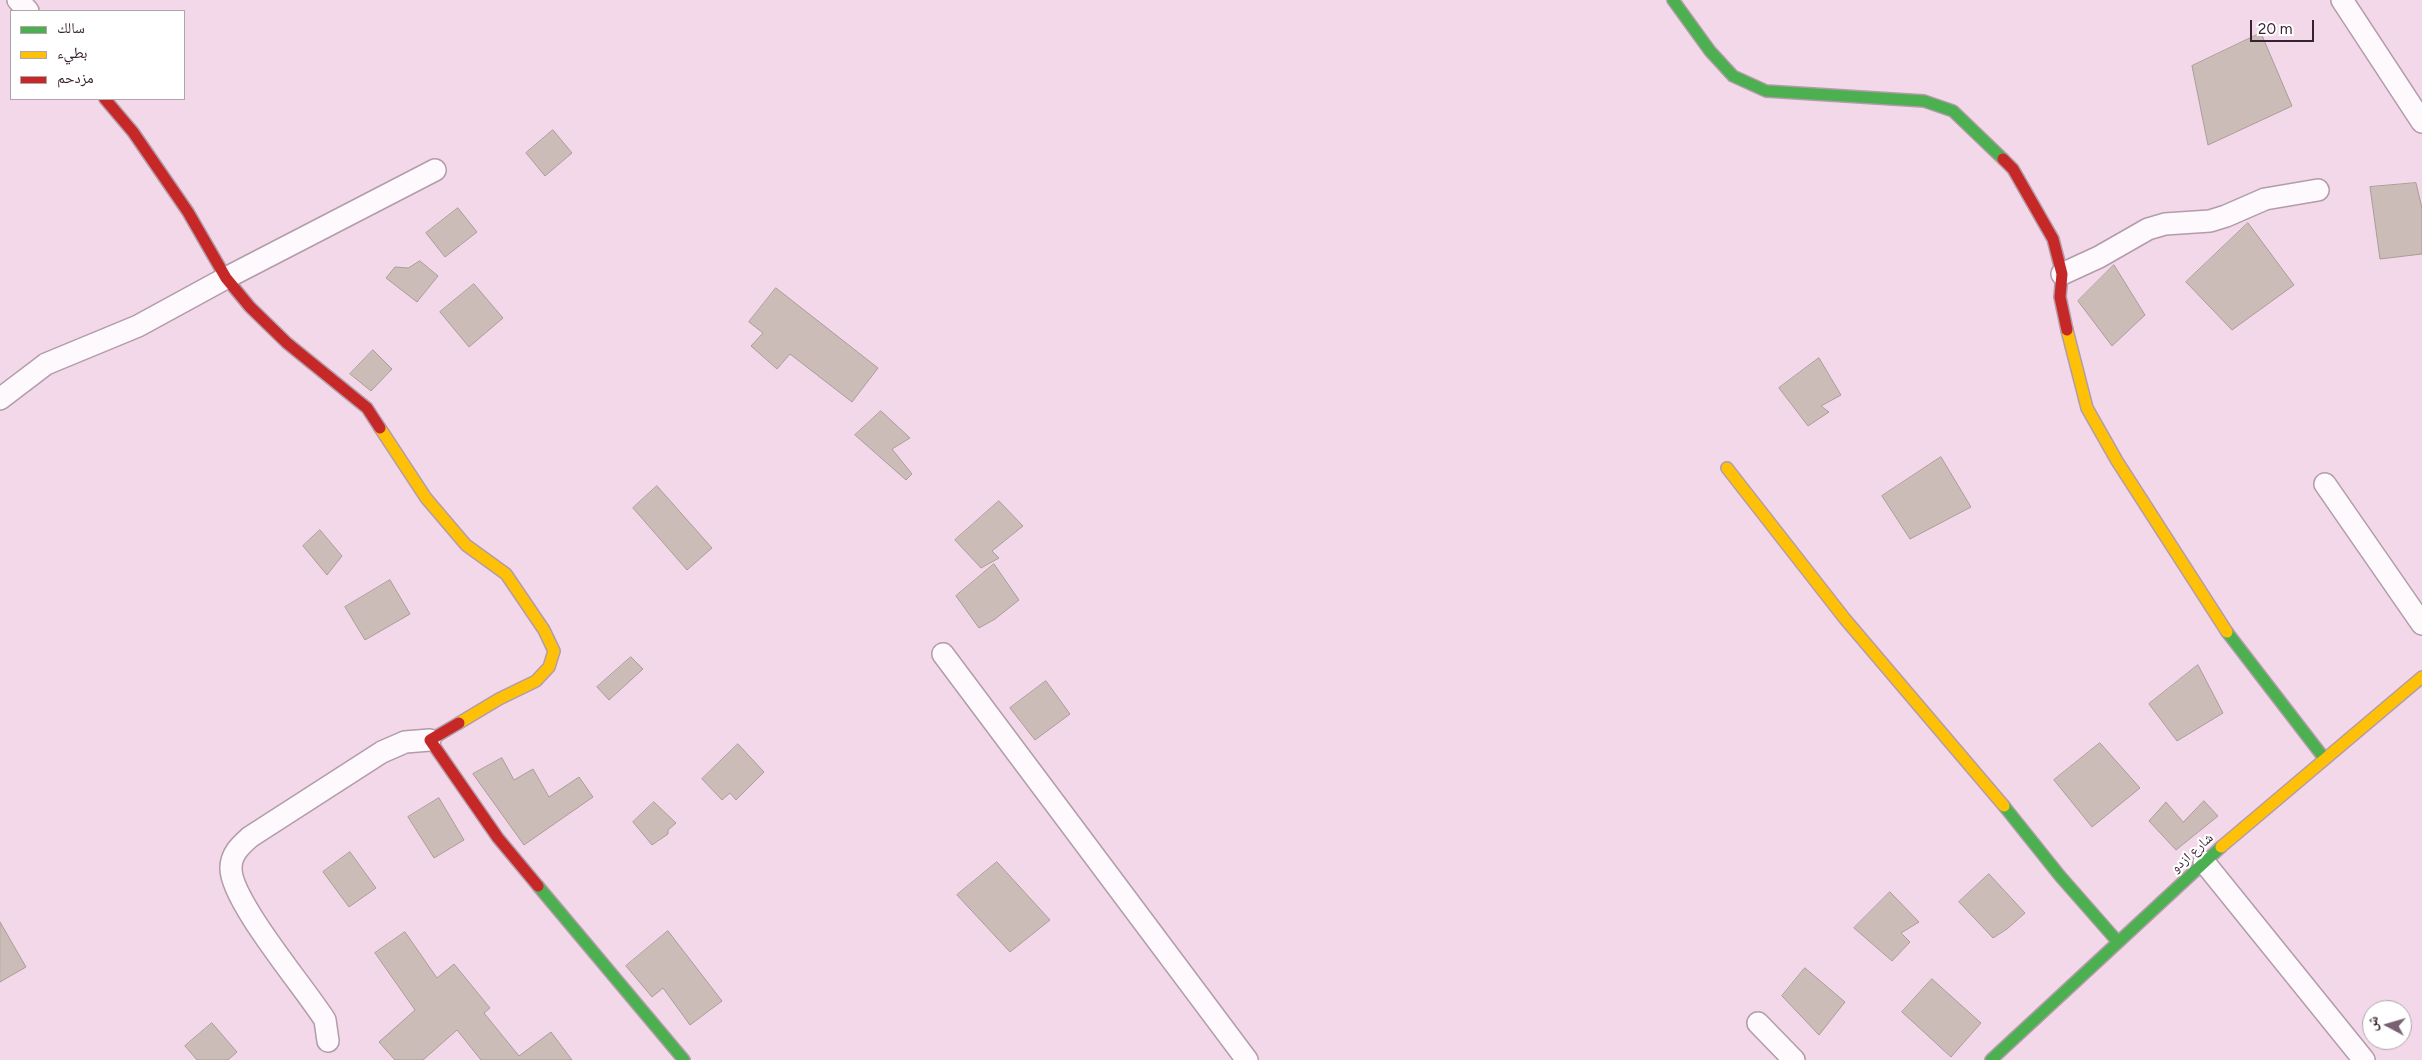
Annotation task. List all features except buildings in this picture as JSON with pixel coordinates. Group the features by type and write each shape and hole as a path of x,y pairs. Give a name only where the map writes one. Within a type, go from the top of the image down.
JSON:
{"street":[{"path":"18,0 27,10"},
{"path":"1673,0 1710,50 1733,76 1766,90 1898,98 1924,102 1953,111 2012,169 2035,205 2053,239 2059,257 2062,274 2060,297 2071,352 2087,408 2117,461 2232,640 2324,758"},
{"path":"2342,0 2422,122"},
{"path":"106,100 133,132 188,212 226,278 250,308 287,343 367,408 426,498 466,545 506,574 544,630 554,651 549,667 536,681 499,699 430,740 405,742 382,752 250,837 234,853 231,867 232,878 243,904 325,1020 328,1041"},
{"path":"0,399 46,364 138,326 226,278 436,170"},
{"path":"2062,274 2099,257 2148,229 2164,224 2210,221 2265,199 2318,190"},
{"path":"1728,468 1845,619 1980,776 2060,876 2118,942"},
{"path":"2324,484 2422,624"},
{"path":"944,654 1247,1060"},
{"name":"شارع ازدو","path":"1991,1060 2204,862 2324,758 2422,677"},
{"path":"430,740 498,838 684,1060"},
{"path":"2204,862 2364,1060"},
{"path":"1758,1023 1794,1060"}],"traffic: fast":[{"path":"1673,0 1710,51 1733,76 1766,91 1924,101 1953,111 2003,159"},
{"path":"2227,632 2324,758"},
{"path":"2004,806 2060,876 2118,942"},
{"path":"1991,1060 2221,847"},
{"path":"538,886 684,1060"}],"traffic: slow":[{"path":"2067,330 2087,408 2117,461 2227,632"},
{"path":"380,428 426,498 466,545 506,574 544,630 554,651 549,667 536,681 499,699 459,723"},
{"path":"1727,468 1845,619 2004,806"},
{"path":"2221,847 2422,677"}],"traffic: jam":[{"path":"106,100 133,132 188,212 226,278 250,307 287,343 367,408 380,428"},
{"path":"2003,159 2013,169 2053,239 2062,274 2060,297 2067,330"},
{"path":"459,723 430,740 498,838 538,886"}]}
